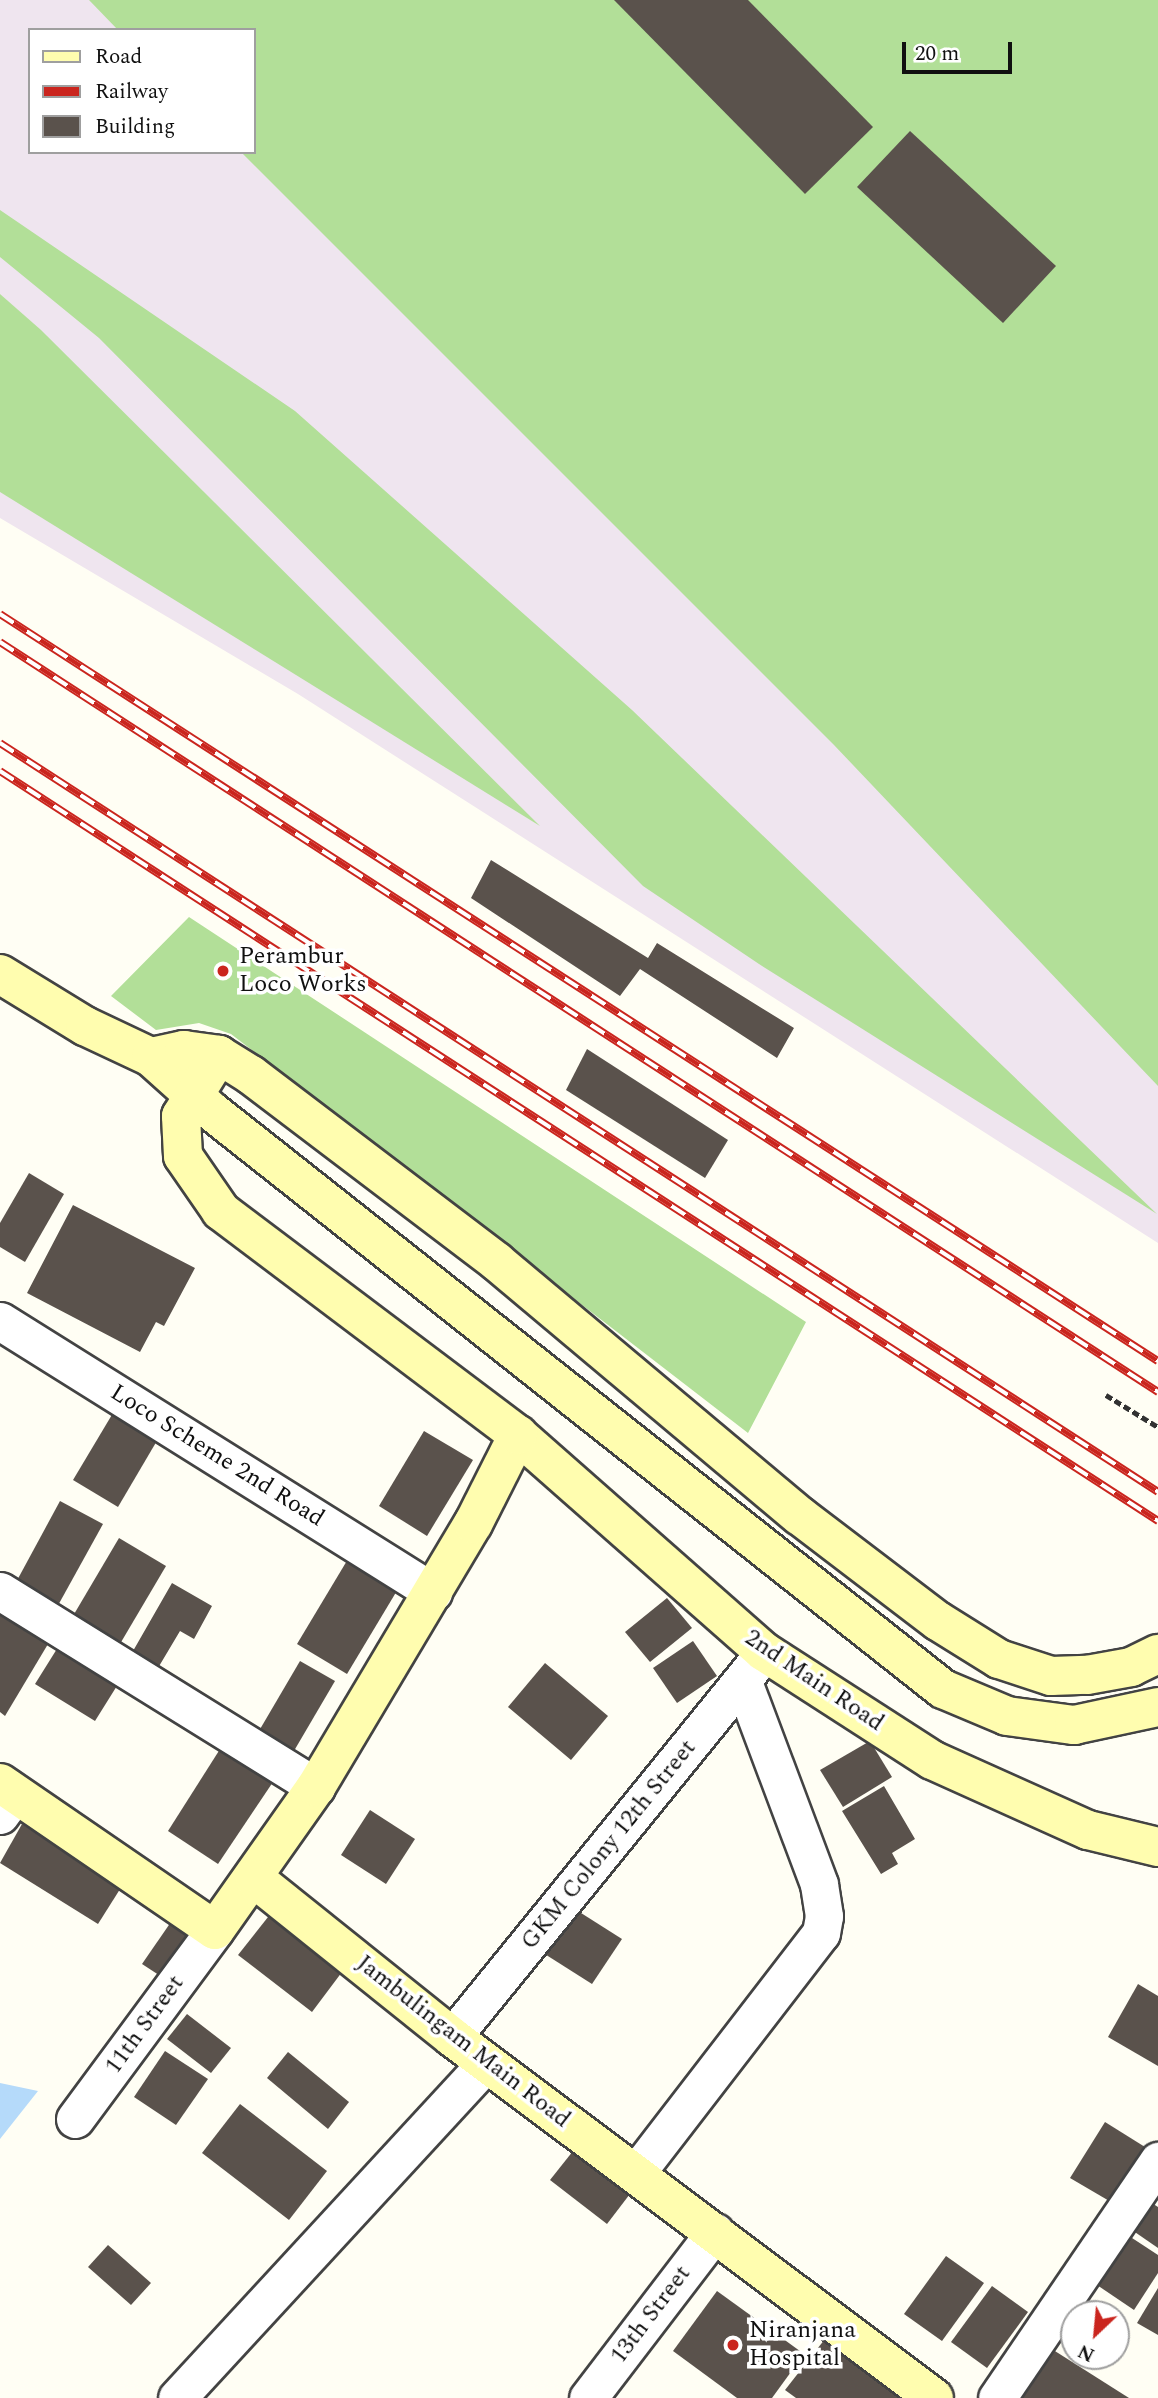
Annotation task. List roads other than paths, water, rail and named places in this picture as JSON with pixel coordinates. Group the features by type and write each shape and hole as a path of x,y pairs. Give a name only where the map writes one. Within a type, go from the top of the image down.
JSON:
{"main road":[{"path":"11,982 85,1026 151,1057 194,1096 943,1689 1007,1716 1074,1725 1158,1707"},
{"path":"151,1057 184,1050 219,1055 496,1262 800,1516 938,1621 999,1659 1051,1676 1131,1667 1158,1654"},
{"name":"2nd Main Road","path":"219,1055 181,1116 183,1156 221,1211 518,1435 753,1667 932,1760 1088,1830 1158,1847"},
{"path":"5,1797 215,1930 255,1879 316,1787 433,1592 518,1435"},
{"name":"Jambulingam Main Road","path":"255,1879 452,2037 715,2232 926,2396"}],"street":[{"name":"Loco Scheme 2nd Road","path":"0,1321 433,1592"},
{"path":"0,1591 316,1787"},
{"name":"GKM Colony 12th Street","path":"452,2037 753,1667"},
{"path":"636,2173 821,1933 824,1916 819,1884 753,1667"},
{"name":"11th Street","path":"75,2119 215,1930"},
{"path":"177,2398 486,2063"},
{"path":"997,2398 1158,2161"},
{"name":"13th Street","path":"588,2398 715,2232"}],"water":[{"path":"0,2083 38,2091 0,2139"}],"railway":[{"path":"0,614 1158,1361"},
{"path":"0,642 1158,1392"},
{"path":"0,743 1158,1492"},
{"path":"0,771 1158,1521"}],"place":[{"name":"Perambur Loco Works","path":"223,971"},
{"name":"Niranjana Hospital","path":"733,2345"}]}
